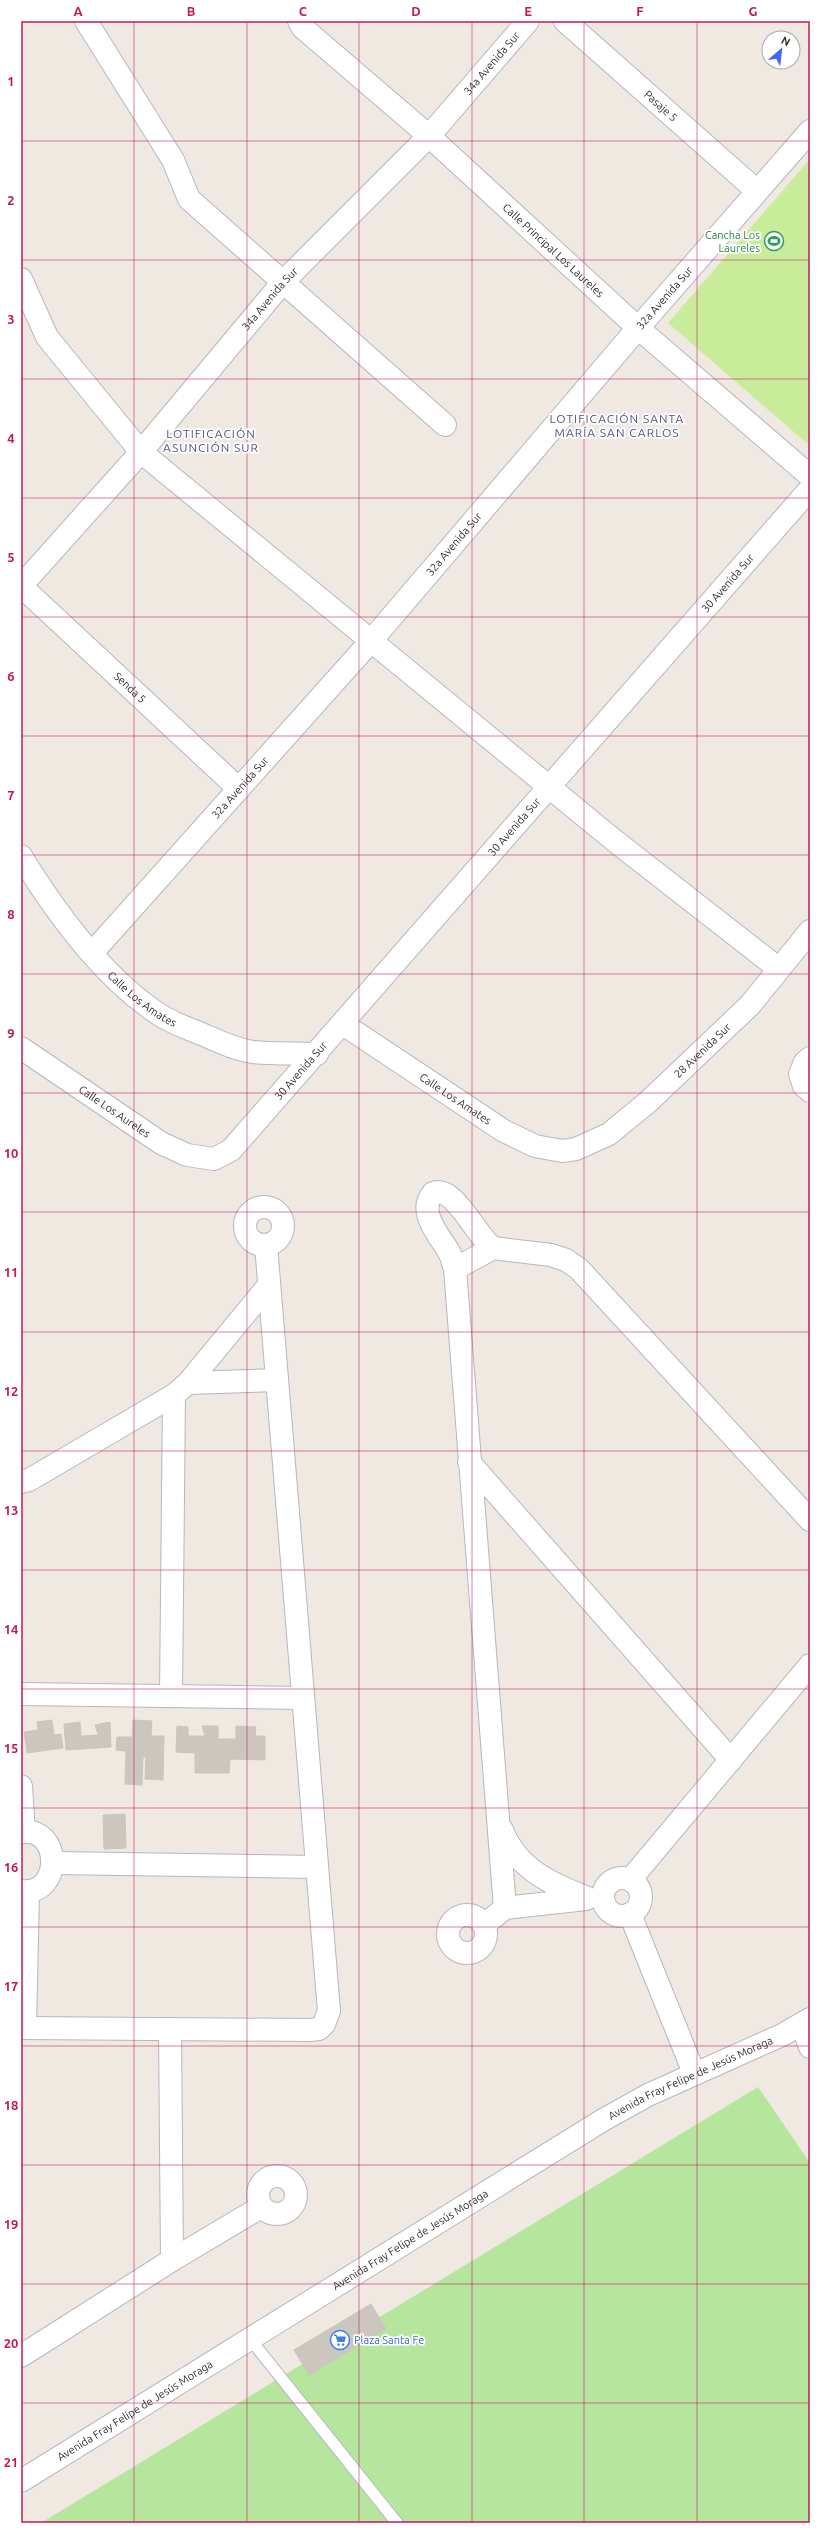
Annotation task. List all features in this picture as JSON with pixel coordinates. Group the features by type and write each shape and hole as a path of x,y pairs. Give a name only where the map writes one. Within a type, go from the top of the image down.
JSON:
{"street":[{"path":"86,21 173,160 189,199 445,425"},
{"name":"Calle Principal Los Laureles","path":"299,21 304,28 429,136 638,328 810,476"},
{"name":"34a Avenida Sur","path":"21,586 141,452 283,282 429,136 528,21"},
{"name":"Pasaje 5","path":"565,21 757,191"},
{"name":"32a Avenida Sur","path":"92,953 371,641 638,328 810,131"},
{"path":"21,280 47,337 141,452 550,787 779,969"},
{"name":"30 Avenida Sur","path":"214,1159 231,1150 317,1054 810,489"},
{"name":"Senda 5","path":"21,586 238,789"},
{"name":"Calle Los Amates","path":"21,856 54,907 92,953 130,991 160,1015 218,1041 253,1052 317,1054"},
{"name":"28 Avenida Sur","path":"576,1149 609,1134 648,1102 750,1005 810,931"},
{"name":"Calle Los Amates","path":"343,1024 504,1132 535,1146 562,1151 576,1149"},
{"name":"Calle Los Aureles","path":"21,1048 161,1143 187,1155 214,1159"},
{"path":"810,1058 805,1062 800,1074 804,1086 810,1091"},
{"path":"505,1908 455,1269 450,1254 430,1221 426,1210 432,1193 444,1192 452,1197 479,1236 493,1248 551,1255 566,1260 579,1269 810,1520"},
{"path":"21,1786 22,1832 34,1834 45,1842 53,1854 54,1863 47,1880 40,1887 25,1892 23,2028 310,2030 319,2029 324,2024 329,2011 266,1245"},
{"path":"455,1269 493,1248"},
{"path":"21,1482 29,1480 181,1389 269,1285"},
{"path":"181,1389 277,1380"},
{"path":"171,1696 181,1389"},
{"path":"469,1462 731,1760"},
{"path":"630,1880 810,1665"},
{"path":"21,1694 303,1698"},
{"path":"484,1925 505,1908 596,1897 607,1885 618,1878 630,1880 639,1889 641,1901 630,1914 617,1916 611,1913 604,1903 596,1897 567,1890 530,1871 507,1845 498,1820"},
{"path":"54,1863 317,1867"},
{"path":"630,1914 694,2073"},
{"path":"806,2021 810,2047"},
{"name":"Avenida Fray Felipe de Jesús Moraga","path":"21,2481 603,2120 694,2073 782,2035 806,2021"},
{"path":"170,2029 172,2260"},
{"path":"21,2356 172,2260 261,2207"}],"lane":[{"path":"250,2339 397,2523"}],"green space":[{"name":"Cancha Los Laureles","path":"810,159 810,446 668,323"},
{"path":"758,2087 810,2163 810,2523 41,2523"}],"building":[{"path":"52,1720 54,1735 61,1734 63,1748 27,1753 24,1732 38,1730 37,1722"},
{"path":"133,1720 152,1721 151,1736 164,1736 163,1780 145,1779 146,1757 143,1757 142,1785 125,1784 126,1751 116,1750 117,1737 132,1737"},
{"path":"80,1722 81,1736 98,1735 95,1725 110,1722 111,1747 66,1750 64,1724"},
{"path":"177,1726 188,1727 188,1736 205,1736 202,1726 218,1726 218,1739 236,1739 236,1726 256,1727 255,1736 265,1736 265,1760 230,1759 229,1773 195,1773 195,1753 176,1752"},
{"path":"125,1814 126,1848 104,1849 103,1815"},
{"name":"Plaza Santa Fe","path":"371,2304 386,2329 309,2375 294,2350"}],"place":[{"name":"Cancha Los Laureles","path":"774,241"},
{"name":"Plaza Santa Fe","path":"340,2340"}],"district":[{"name":"LOTIFICACIÓN SANTA MARÍA SAN CARLOS","path":"617,426"},
{"name":"LOTIFICACIÓN ASUNCIÓN SUR","path":"211,441"}]}
